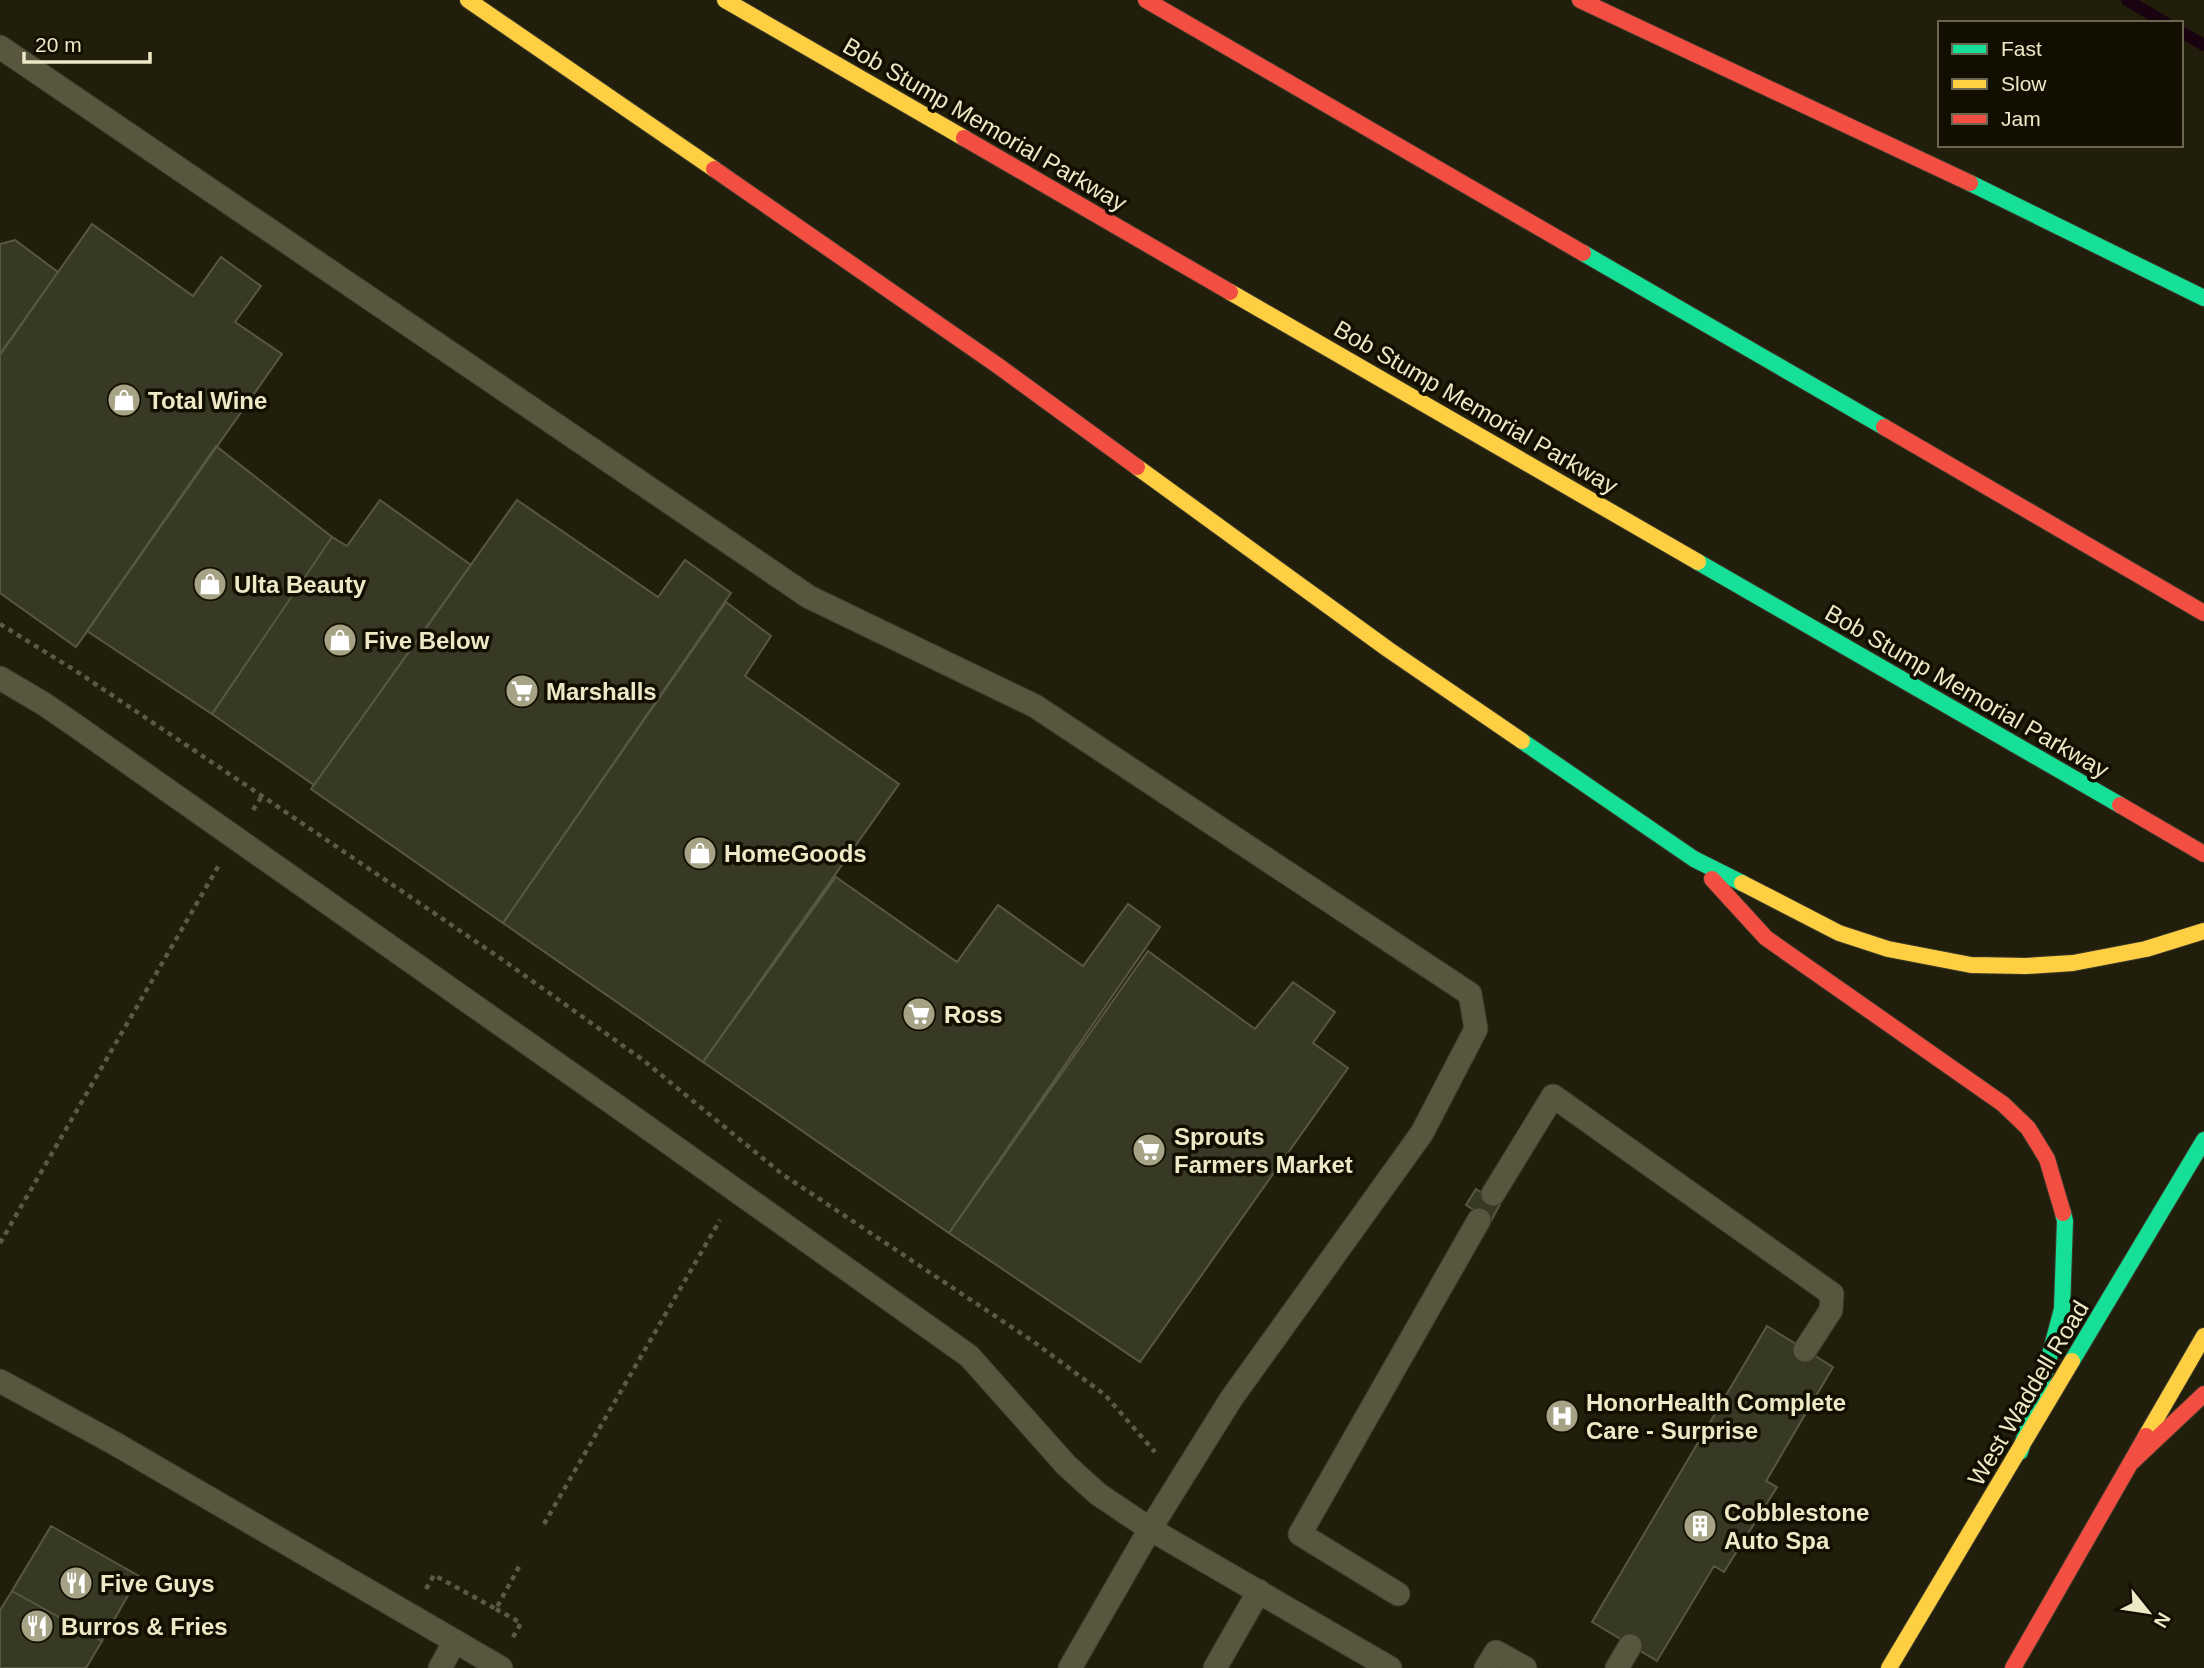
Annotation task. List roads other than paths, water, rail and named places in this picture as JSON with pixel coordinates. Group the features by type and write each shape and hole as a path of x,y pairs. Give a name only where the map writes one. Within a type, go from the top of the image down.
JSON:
{"main road":[{"path":"468,0 856,266 1390,650 1694,859 1839,933 1888,949 1971,965 2073,963 2146,949 2204,931"},
{"name":"Bob Stump Memorial Parkway","path":"725,0 2204,854"},
{"path":"1146,0 2204,613"},
{"path":"1580,0 1890,145 2202,298"},
{"path":"1694,859 1766,938 2003,1104 2028,1128 2048,1159 2065,1221 2062,1309 2020,1452"},
{"name":"West Waddell Road","path":"1889,1668 2204,1140"},
{"path":"2013,1668 2204,1336"},
{"path":"2132,1462 2204,1394"}],"lane":[{"path":"0,47 809,597 1035,706 1470,994 1476,1029 1422,1133 1231,1399 1150,1529 1070,1668"},
{"path":"0,678 44,704 236,838 969,1356 1066,1465 1098,1494 1150,1529 1390,1668"},
{"path":"1493,1194 1553,1096 1832,1294 1830,1310 1805,1350"},
{"path":"1398,1594 1300,1534 1479,1220"},
{"path":"0,1381 138,1457 501,1668"},
{"path":"1215,1668 1259,1591"},
{"path":"440,1668 455,1642"},
{"path":"1617,1668 1630,1646"},
{"path":"1491,1660 1525,1668"}],"waterway":[{"path":"2127,0 2163,21"},
{"path":"2183,33 2204,45"}],"place":[{"name":"Total Wine","path":"124,400"},
{"name":"Ulta Beauty","path":"210,584"},
{"name":"Five Below","path":"340,640"},
{"name":"Marshalls","path":"522,691"},
{"name":"HomeGoods","path":"700,853"},
{"name":"Ross","path":"919,1014"},
{"name":"Sprouts Farmers Market","path":"1149,1150"},
{"name":"HonorHealth Complete Care - Surprise","path":"1562,1416"},
{"name":"Cobblestone Auto Spa","path":"1700,1526"},
{"name":"Five Guys","path":"76,1583"},
{"name":"Burros & Fries","path":"37,1626"}]}
